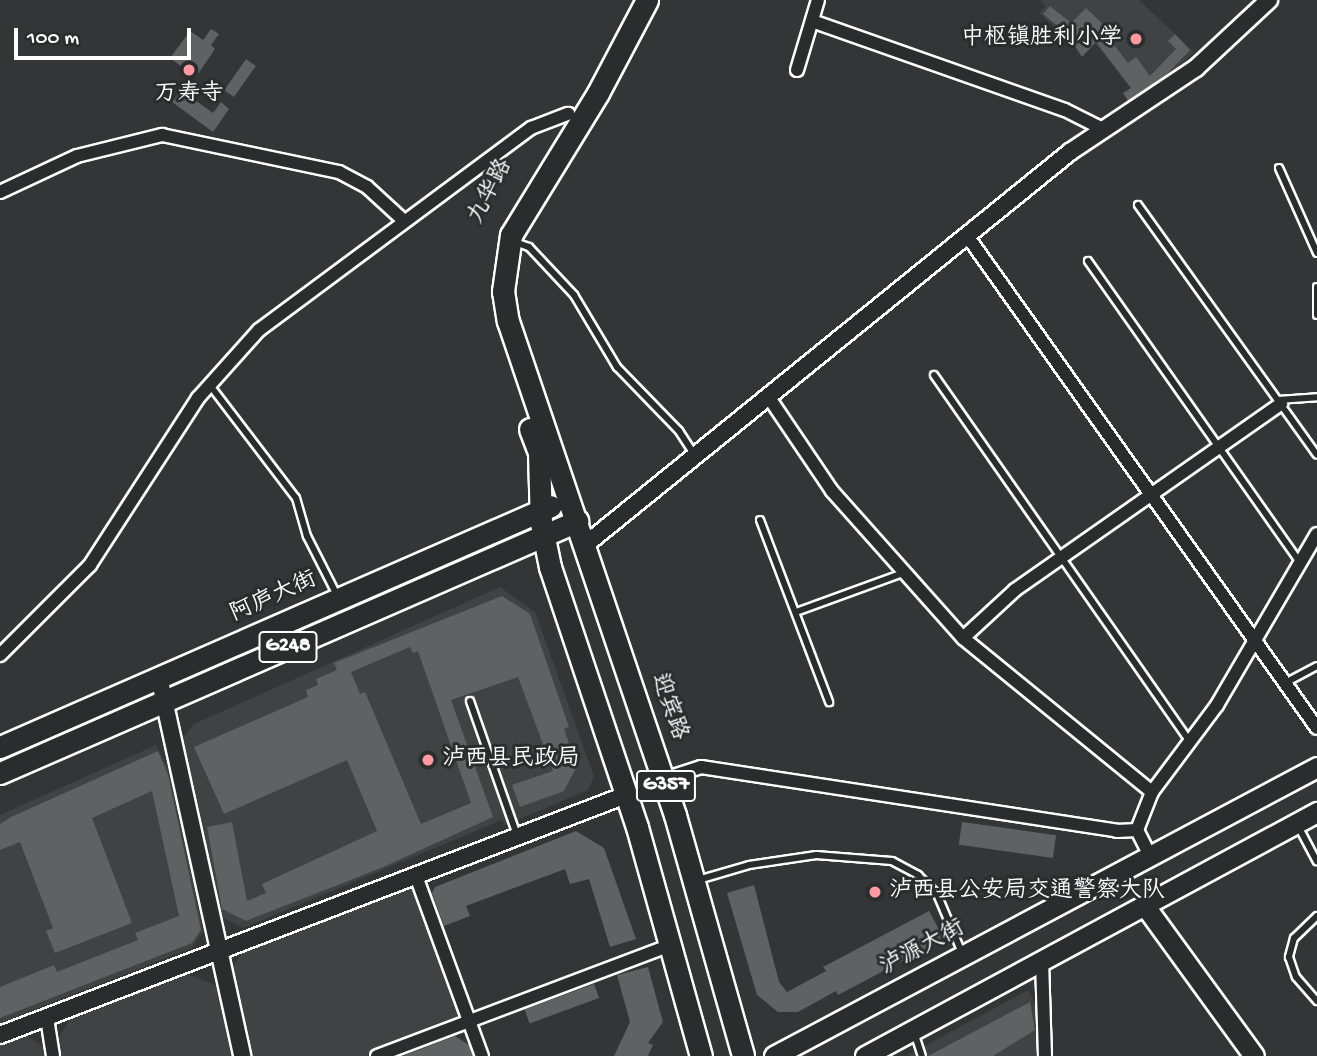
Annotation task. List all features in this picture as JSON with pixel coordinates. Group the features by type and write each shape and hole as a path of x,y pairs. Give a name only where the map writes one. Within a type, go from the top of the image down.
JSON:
{"highway":[{"name":"九华路","path":"541,511 539,453 495,324 489,277 498,230 568,114 631,0"},
{"name":"九华路","path":"569,498 508,321 503,278 509,240 647,0"},
{"name":"阿庐大街","path":"0,747 569,498"},
{"name":"迎宾路","path":"569,498 664,779 695,880 743,1056"},
{"path":"541,511 543,536"},
{"name":"G248","path":"0,773 577,521"},
{"name":"G357","path":"543,536 555,585 626,795 701,1056"}],"main road":[{"name":"泸源大街","path":"774,1056 1317,767"},
{"path":"865,1056 1317,812"},
{"path":"1145,906 1254,1056"}],"street":[{"path":"797,70 818,0"},
{"path":"585,545 1103,129 1196,68 1269,0"},
{"path":"812,21 1065,110 1103,129"},
{"path":"0,655 90,565 209,384 274,316 531,128 568,114"},
{"path":"0,192 77,156 162,135 339,173 367,187 403,220"},
{"path":"968,237 1317,728"},
{"path":"770,399 832,491 963,638 1152,792"},
{"path":"963,638 995,606 1280,402"},
{"path":"1150,855 1137,830 1152,792 1190,742 1255,640 1317,534"},
{"path":"159,677 242,1056"},
{"path":"664,779 701,767 1117,831 1137,830"},
{"path":"0,1035 626,795"},
{"path":"416,876 482,1056"},
{"path":"377,1056 671,945"},
{"path":"1042,961 1045,1056"},
{"path":"47,1018 53,1056"}],"lane":[{"path":"1279,168 1317,253"},
{"path":"1138,205 1317,456"},
{"path":"509,240 529,247 574,295 617,367 679,431 696,458"},
{"path":"1088,261 1300,564"},
{"path":"1317,287 1317,315"},
{"path":"934,375 1190,742"},
{"path":"209,384 296,498 307,536 339,599"},
{"path":"1280,402 1317,397"},
{"path":"760,520 830,702"},
{"path":"796,612 903,573"},
{"path":"1285,683 1317,666"},
{"path":"470,701 518,837"},
{"path":"1296,823 1317,861"},
{"path":"695,880 749,865 816,855 892,861 919,875 937,894 963,954"},
{"path":"1317,916 1294,938 1289,957 1296,977 1317,1001"},
{"path":"914,1030 922,1056"}],"shaded area":[{"name":"中枢镇胜利小学","path":"1040,0 1139,0 1194,52 1159,85 1147,72 1129,86 1088,34 1076,46 1039,13 1046,6"},
{"path":"500,587 535,612 594,776 588,790 505,825 502,820 243,928 218,915 182,739 194,724"},
{"path":"156,745 172,776 203,931 192,948 0,1023 0,815"},
{"path":"407,886 416,890 459,1009 454,1024 367,1056 252,1056 231,970 243,951"},
{"path":"188,974 217,986 232,1056 57,1056 55,1045 69,1020"},
{"path":"1028,990 1041,1016 1040,1056 906,1056"},
{"path":"24,1034 43,1046 44,1056 0,1056 0,1043"}],"building":[{"path":"1050,6 1071,23 1086,8 1103,24 1100,27 1128,63 1136,57 1150,76 1176,49 1168,41 1175,34 1190,50 1164,77 1128,101 1123,93 1131,88 1096,42 1082,57 1066,33 1043,14"},
{"path":"211,29 219,34 211,45 215,49 196,77 170,58 190,31 203,40"},
{"path":"246,59 256,66 234,97 224,90"},
{"path":"181,90 213,113 221,102 229,109 213,132 172,102"},
{"path":"502,596 530,614 569,727 564,729 577,766 564,791 520,807 512,785 553,771 518,677 451,700 493,817 381,868 246,921 222,909 207,827 232,822 247,901 266,893 262,884 377,831 347,760 224,814 194,747 308,697 306,690 318,685 316,679 337,670 334,663","holes":["410,647 413,653 418,651 471,803 421,824 365,692 360,694 351,672"]},
{"path":"158,751 168,775 201,930 192,943 0,1018 0,987 54,965 57,972 138,940 135,933 179,916 152,791 92,818 132,923 55,953 46,931 53,928 20,842 0,850 0,824 11,817"},
{"path":"962,822 1056,835 1053,858 959,845"},
{"path":"576,831 604,848 636,939 610,947 589,879 570,884 565,869 466,906 470,916 444,926 432,893 435,887"},
{"path":"754,885 779,982 787,992 826,971 823,967 929,911 944,939 838,995 836,991 798,1012 778,1012 757,995 727,893"},
{"path":"648,967 663,1022 648,1043 653,1045 648,1056 614,1056 630,1022 617,975"},
{"path":"594,984 599,998 530,1023 524,1009"},
{"path":"1030,1002 1035,1030 993,1056 928,1056"},
{"path":"455,1036 469,1045 473,1056 403,1056"}],"place":[{"name":"中枢镇胜利小学","path":"1136,39"},
{"name":"万寿寺","path":"189,70"},
{"name":"泸西县民政局","path":"428,760"},
{"name":"泸西县公安局交通警察大队","path":"875,892"}]}
